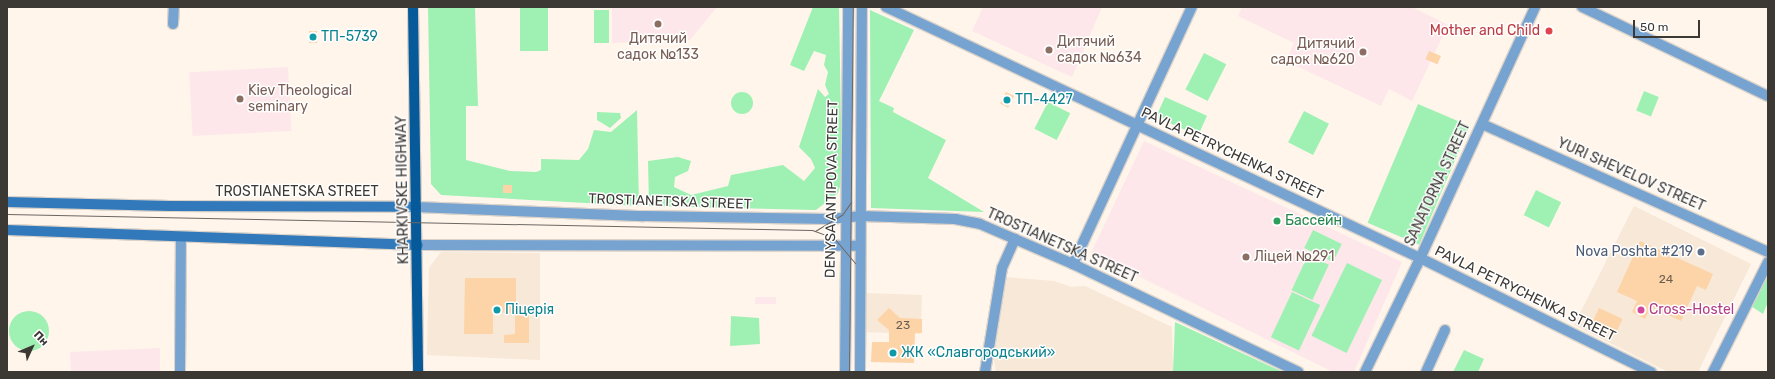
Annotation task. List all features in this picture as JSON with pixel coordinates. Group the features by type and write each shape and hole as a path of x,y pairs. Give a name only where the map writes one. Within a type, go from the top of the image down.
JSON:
{"main road":[{"name":"KHARKIVSKE HIGHWAY","path":"413,7 418,245 418,372"},
{"name":"TROSTIANETSKA STREET","path":"7,202 170,206 416,206"},
{"path":"7,230 418,245"}],"street":[{"path":"173,24 174,7"},
{"name":"DENYSA ANTIPOVA STREET","path":"845,372 848,7"},
{"name":"DENYSA ANTIPOVA STREET","path":"860,372 862,7"},
{"name":"PAVLA PETRYCHENKA STREET","path":"886,7 1420,258 1651,372"},
{"path":"1073,264 1192,7"},
{"name":"SANATORNA STREET","path":"1365,372 1420,258 1534,7"},
{"path":"1582,7 1768,96"},
{"name":"YURI SHEVELOV STREET","path":"1482,124 1768,252"},
{"name":"TROSTIANETSKA STREET","path":"416,206 644,216 846,218 860,216 955,219 980,224 1073,264 1298,372"},
{"path":"180,372 181,237"},
{"path":"985,372 1002,268 1015,239"},
{"path":"418,245 860,246"},
{"path":"1713,372 1768,262"},
{"path":"1426,372 1445,330"}],"shaded area":[{"name":"Дитячий садок №133","path":"612,7 717,7 690,40 612,43"},
{"name":"Дитячий садок №634","path":"983,7 1102,7 1072,77 972,31"},
{"name":"Дитячий садок №620","path":"1242,7 1412,7 1448,25 1412,101 1389,89 1381,106 1286,61 1294,43 1238,16"},
{"name":"Kiev Theological seminary","path":"288,67 291,131 192,136 189,72"},
{"name":"Ліцей №291","path":"1144,141 1402,262 1354,372 1333,372 1091,253"},
{"path":"1634,206 1751,264 1698,372 1668,372 1574,325"},
{"path":"441,252 540,253 540,360 427,355 429,268"},
{"path":"1004,277 1054,281 1071,287 1085,286 1172,327 1173,372 996,372 994,360 997,311"},
{"path":"864,293 922,295 921,334 863,332"},
{"path":"755,297 776,297 776,304 755,304"},
{"path":"160,348 160,372 71,372 70,352"}],"green space":[{"path":"428,7 475,7 478,106 466,106 466,160 510,171 536,172 541,170 541,159 579,160 588,149 594,130 611,132 637,110 639,206 441,195 431,184"},
{"path":"520,7 548,7 548,51 520,51"},
{"path":"813,7 839,7 842,180 838,193 816,210 649,206 648,161 678,157 691,161 688,171 675,177 674,187 691,195 728,186 731,175 783,165 804,181 815,168 811,159 799,147 818,89 825,97 829,94 825,85 828,72 824,65 826,55 814,51 804,71 790,65"},
{"path":"594,10 609,10 609,43 594,43"},
{"path":"870,10 914,30 879,101 894,108 893,112 946,140 928,178 984,212 871,208"},
{"path":"1204,53 1226,64 1208,101 1185,90"},
{"path":"1644,91 1659,97 1651,116 1636,110"},
{"path":"742,92 750,95 753,103 750,111 742,114 734,111 731,103 734,95"},
{"path":"1165,97 1207,116 1198,136 1156,117"},
{"path":"1048,102 1070,113 1057,140 1034,129"},
{"path":"1418,104 1470,126 1419,245 1368,223"},
{"path":"1304,111 1329,124 1313,155 1288,142"},
{"path":"597,112 620,113 621,118 610,128 597,120"},
{"path":"1536,190 1561,202 1549,227 1524,215"},
{"path":"1313,230 1342,244 1333,262 1304,248"},
{"path":"1308,255 1329,265 1312,300 1292,290"},
{"path":"1768,262 1768,302 1763,314 1748,304"},
{"path":"1347,263 1382,280 1347,353 1311,336"},
{"path":"1292,292 1320,305 1299,350 1271,337"},
{"path":"29,311 43,317 49,331 43,345 29,351 15,345 9,331 15,317"},
{"path":"731,316 759,318 760,344 730,346"},
{"path":"1175,322 1283,372 1173,372"},
{"path":"1464,350 1484,359 1478,372 1453,372"}],"building":[{"name":"ТП-5739","path":"309,31 317,31 317,43 309,43"},
{"path":"1429,51 1441,56 1437,64 1425,59"},
{"name":"ТП-4427","path":"1006,92 1014,96 1008,108 1000,104"},
{"path":"503,185 512,185 512,193 503,193"},
{"path":"1640,241 1713,274 1706,290 1697,286 1681,321 1651,307 1645,319 1632,312 1637,301 1617,292"},
{"name":"Піцерія","path":"465,278 516,278 516,307 529,307 529,343 504,343 504,335 515,334 515,313 493,312 493,334 464,334"},
{"path":"889,308 900,318 922,319 922,333 915,333 914,363 871,362 872,342 889,342 889,330 877,320"},
{"path":"1599,308 1623,319 1617,332 1593,321"}],"tram line":[{"path":"849,372 853,7"},
{"path":"815,231 842,215 851,202"},
{"path":"7,214 812,230 834,238 855,263"}],"place":[{"name":"Дитячий садок №133","path":"658,24"},
{"name":"Mother and Child","path":"1549,31"},
{"name":"ТП-5739","path":"313,37"},
{"name":"Дитячий садок №634","path":"1049,50"},
{"name":"Дитячий садок №620","path":"1363,52"},
{"name":"Kiev Theological seminary","path":"240,99"},
{"name":"ТП-4427","path":"1007,100"},
{"name":"Бассейн","path":"1277,221"},
{"name":"Nova Poshta #219","path":"1701,252"},
{"name":"Ліцей №291","path":"1246,257"},
{"name":"Піцерія","path":"497,310"},
{"name":"Cross-Hostel","path":"1641,310"},
{"name":"ЖК «Славгородський»","path":"893,353"}]}
